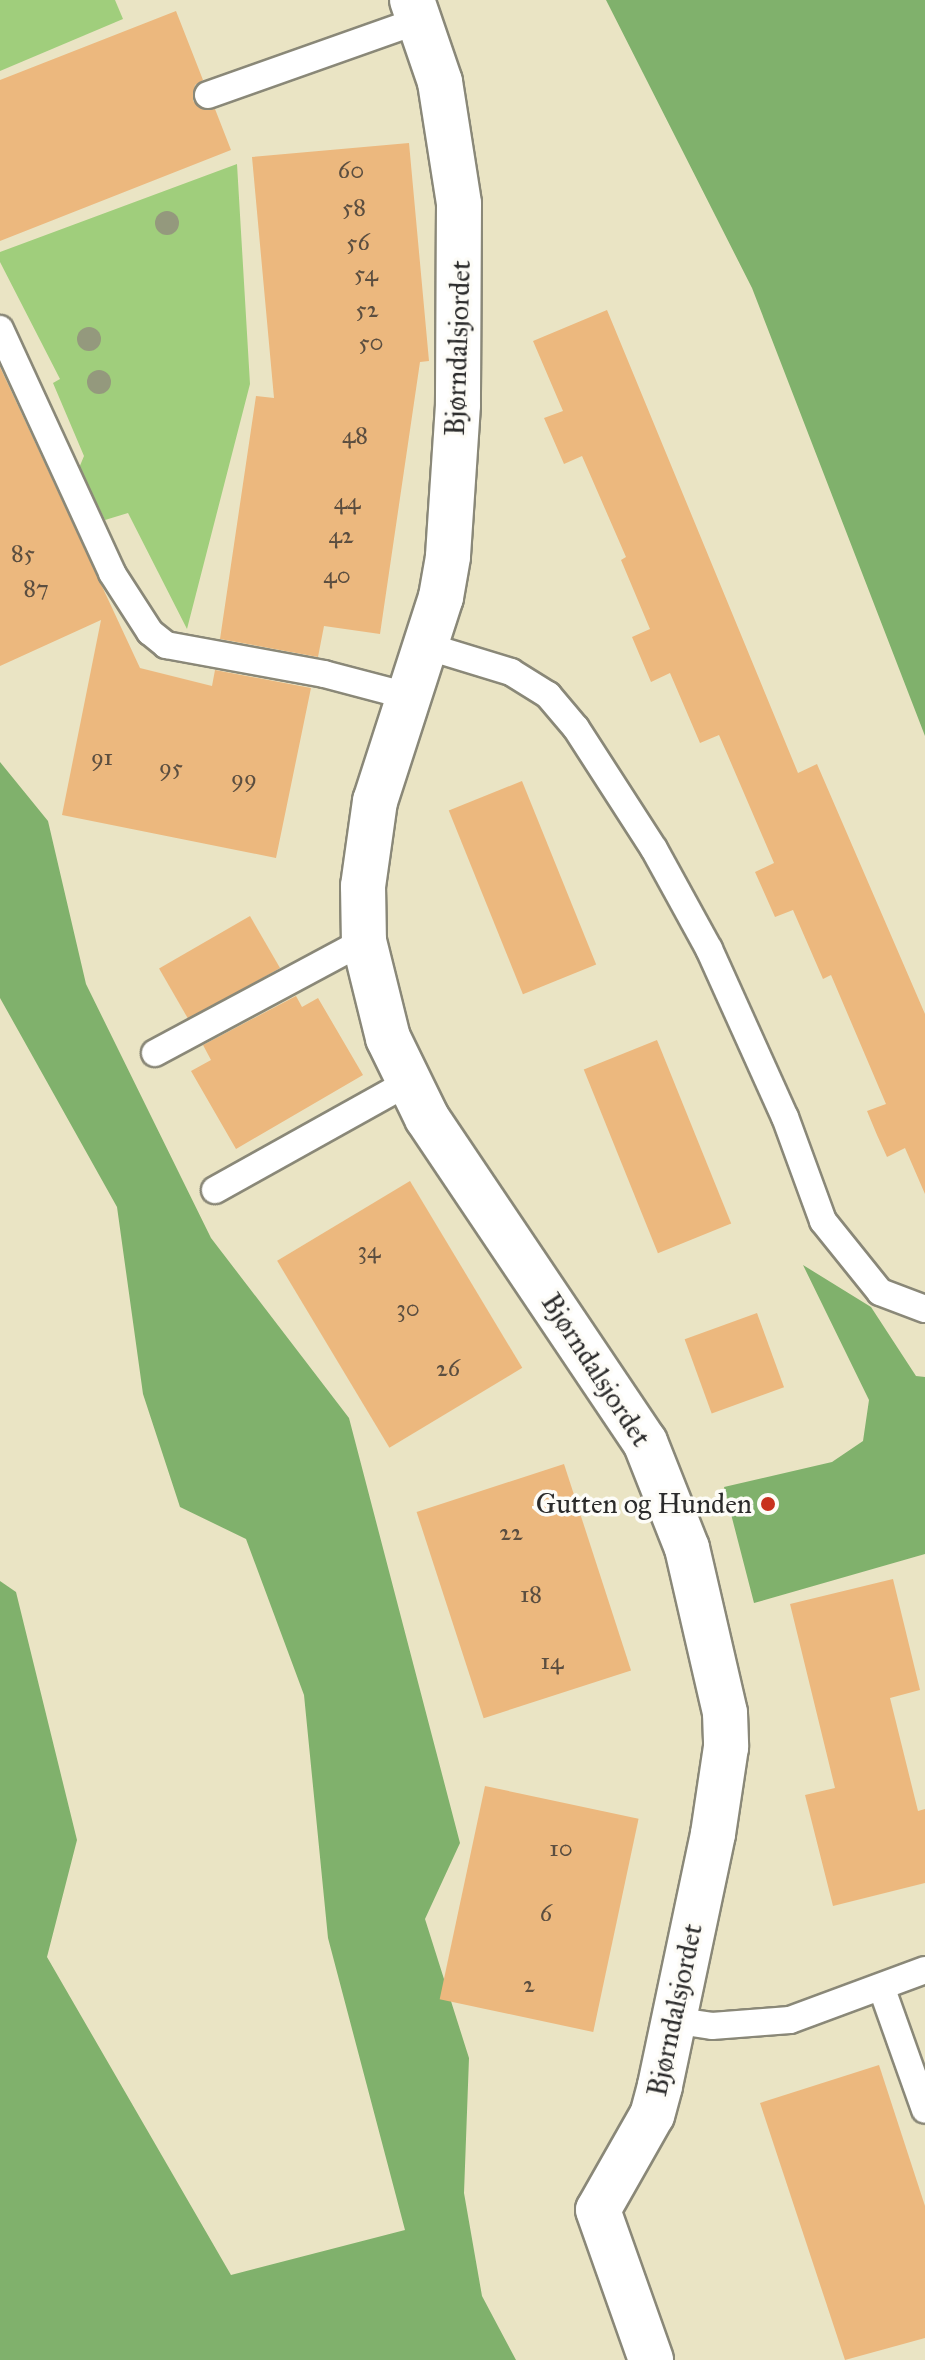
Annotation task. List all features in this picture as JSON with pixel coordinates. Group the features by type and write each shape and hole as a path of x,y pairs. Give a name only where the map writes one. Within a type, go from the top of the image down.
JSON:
{"street":[{"name":"Bjørndalsjordet","path":"416,10 451,140 462,256 450,532 441,597 408,696 367,843 364,941 378,1007 407,1083 446,1149 645,1442 687,1548 722,1701 726,1747 652,2115 598,2210 651,2360"}],"lane":[{"path":"208,95 416,10"},
{"path":"0,329 112,573 150,632 166,645 324,674 408,696"},
{"path":"426,646 511,672 548,695 576,728 654,849 709,949 785,1117 823,1221 880,1292 925,1309"},
{"path":"155,1053 364,941"},
{"path":"215,1190 407,1083"},
{"path":"672,2020 712,2026 771,2024 882,1989 925,1970"},
{"path":"882,1989 925,2110"}],"green space":[{"path":"0,0 115,0 123,19 0,71"},
{"path":"606,0 925,0 925,736 752,288"},
{"path":"237,164 250,384 187,629 128,513 105,520 79,468 84,456 53,383 60,379 0,262 0,252"},
{"path":"0,762 48,821 86,984 211,1238 349,1418 460,1843 425,1919 469,2058 464,2193 482,2296 516,2360 0,2360 0,1581 16,1592 77,1840 47,1957 231,2275 405,2230 328,1938 304,1695 246,1539 180,1507 143,1394 117,1207 0,998"},
{"path":"803,1265 871,1307 916,1376 925,1377 925,1554 754,1603 724,1487 832,1462 863,1441 869,1400"}],"building":[{"path":"176,11 203,80 195,85 193,101 204,110 215,109 231,150 0,241 0,80"},
{"path":"409,143 429,361 420,362 380,634 324,626 318,657 220,639 256,396 274,398 252,157"},
{"path":"607,310 798,773 817,764 925,1014 925,1194 905,1148 887,1157 877,1135 867,1111 886,1104 831,975 823,979 793,910 775,917 755,872 774,863 719,735 700,743 670,673 651,682 632,637 650,629 621,560 626,557 582,456 564,464 544,418 563,411 533,341"},
{"path":"0,367 140,668 212,686 215,670 311,688 276,858 62,815 101,620 0,666"},
{"path":"522,781 596,965 523,994 449,811"},
{"path":"250,916 280,968 189,1020 159,968"},
{"path":"296,996 302,1007 318,998 363,1075 236,1149 191,1071 211,1060 203,1045"},
{"path":"657,1040 731,1224 658,1253 584,1070"},
{"path":"410,1181 522,1368 389,1448 277,1261"},
{"path":"757,1313 784,1387 712,1414 685,1339"},
{"path":"564,1464 631,1670 484,1718 417,1512"},
{"path":"893,1579 920,1690 890,1698 918,1811 925,1809 925,1883 833,1906 805,1795 835,1788 790,1604"},
{"path":"485,1786 639,1819 593,2032 440,1999"},
{"path":"879,2065 925,2206 925,2338 845,2360 760,2103"}],"place":[{"name":"Gutten og Hunden","path":"768,1504"}]}
